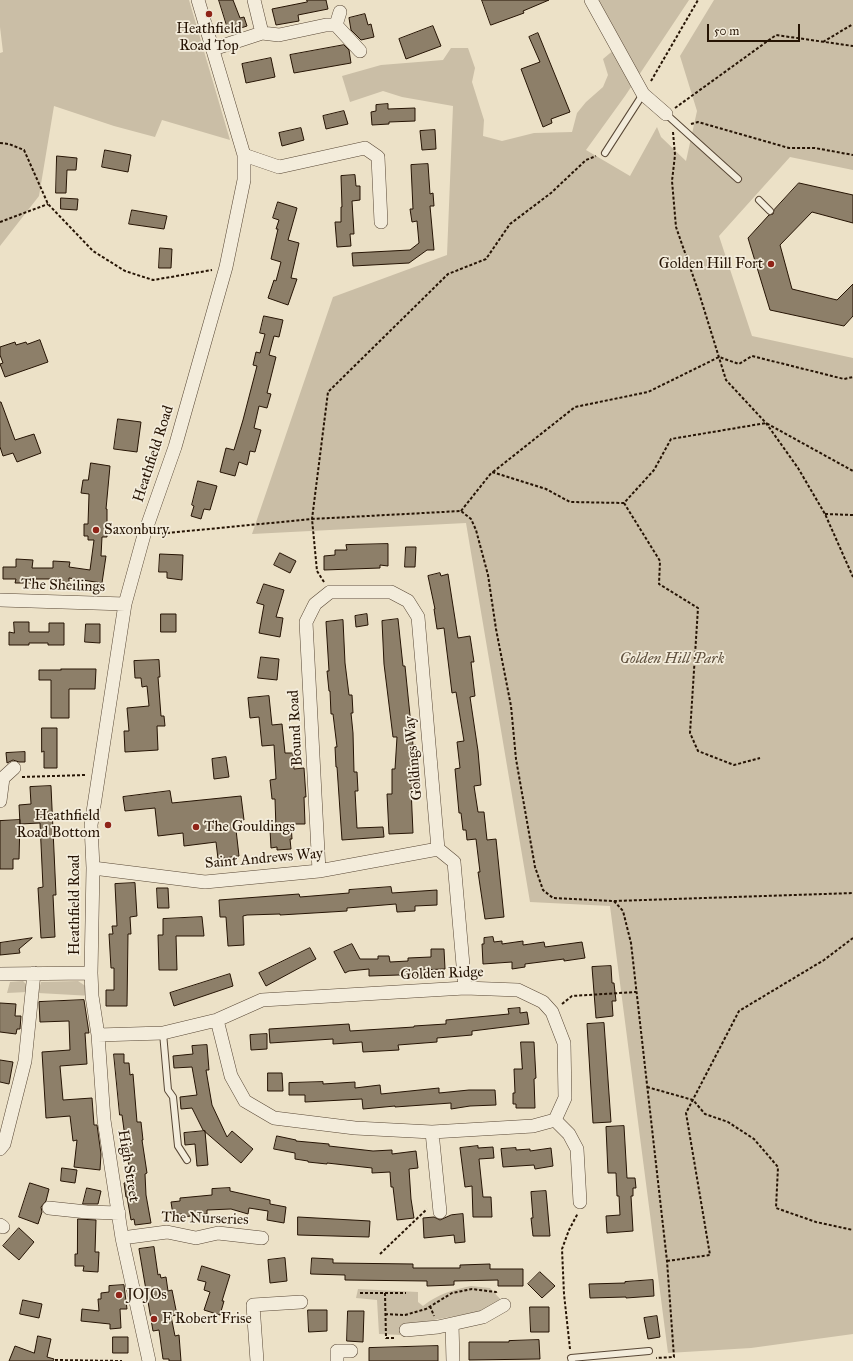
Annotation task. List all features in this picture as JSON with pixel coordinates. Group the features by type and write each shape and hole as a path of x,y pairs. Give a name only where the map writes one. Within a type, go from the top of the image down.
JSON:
{"street":[{"name":"Heathfield Road","path":"91,973 93,868 91,825 124,604 144,535 175,447 226,267 244,180 244,155 198,0"},
{"path":"254,0 262,33"},
{"path":"591,0 643,94 666,114"},
{"path":"336,25 340,12"},
{"path":"213,49 262,33 279,35 326,25 336,25 360,52"},
{"path":"244,155 279,167 365,148 378,157 381,222"},
{"name":"Goldings Way","path":"330,592 391,592 408,601 418,617 438,849"},
{"name":"Bound Road","path":"319,871 306,622 315,604 330,592"},
{"name":"The Sheilings","path":"0,600 124,604"},
{"path":"0,801 3,778 14,768"},
{"path":"438,849 454,862 465,988"},
{"name":"Saint Andrews Way","path":"93,868 205,882 319,871 438,849"},
{"path":"0,974 91,973"},
{"name":"High Street","path":"91,973 92,996 98,1035 104,1120 122,1238 149,1361"},
{"path":"0,1149 4,1144 4,1126 25,1061 34,974"},
{"name":"Golden Ridge","path":"98,1035 163,1033 217,1020 262,1000 465,988 518,990 543,1002 552,1012 564,1042 565,1098 555,1120"},
{"path":"217,1020 231,1076 245,1100 274,1118 355,1128 432,1132 533,1126 555,1120 569,1134 577,1149 580,1202"},
{"path":"432,1132 440,1198 440,1212"},
{"path":"49,1208 87,1212 119,1213"},
{"name":"The Nurseries","path":"122,1238 166,1232 196,1238 218,1233 262,1238"},
{"path":"257,1361 253,1305 301,1302"},
{"path":"404,1334 483,1317 504,1306"},
{"path":"452,1324 454,1361"},
{"path":"337,1361 337,1351 351,1351"}],"lane":[{"path":"605,153 643,94"},
{"path":"666,114 738,179"},
{"path":"759,200 770,211"},
{"path":"163,1033 168,1090 173,1097 178,1146 187,1160"},
{"path":"572,1359 649,1351"}],"path":[{"path":"643,94 698,0"},
{"path":"823,42 853,24"},
{"path":"853,46 776,36 666,114 673,131 675,155 672,181 676,227 699,293 726,380 766,423 798,468 825,514 853,577"},
{"path":"680,126 698,122 789,148 815,148 853,156"},
{"path":"0,143 9,144 24,150 48,204 93,251 125,271 152,280 226,267"},
{"path":"330,592 317,571 312,519 328,392 448,274 486,259 510,224 551,193 586,160 605,153"},
{"path":"0,222 48,204"},
{"path":"461,511 492,472 575,407 648,392 719,357 739,364 752,356 844,379 853,376"},
{"path":"624,504 654,470 671,439 766,423 853,471"},
{"path":"492,472 546,489 570,502 624,504"},
{"path":"624,504 660,562 659,584 698,608 690,733 698,751 734,765 760,758"},
{"path":"144,535 312,519 461,511 471,519 476,530 488,575 496,629 511,706 516,759 535,867 542,890 553,898 614,901 853,893"},
{"path":"825,514 853,515"},
{"path":"3,778 98,775"},
{"path":"614,901 623,911 631,943 667,1261 674,1357 651,1358"},
{"path":"667,1261 710,1255 686,1113 739,1011 824,960 853,938"},
{"path":"552,1012 572,996 636,992"},
{"path":"647,1087 693,1100 705,1114 728,1122 754,1139 778,1167 776,1208 816,1222 853,1230"},
{"path":"380,1254 440,1198"},
{"path":"572,1359 564,1294 562,1249 568,1230 577,1215 580,1202"},
{"path":"385,1314 404,1315 426,1309 452,1293 472,1290 496,1292 504,1306"},
{"path":"360,1293 406,1293"},
{"path":"385,1293 386,1338 404,1334"},
{"path":"55,1360 122,1361"}],"green space":[{"path":"0,0 189,0 230,140 162,120 155,137 114,126 54,106 39,196 0,246 0,53 3,52 0,27"},
{"name":"Golden Hill Park","path":"596,0 689,0 625,96 586,150 630,176 657,127 661,137 686,161 697,111 680,56 714,0 853,0 853,170 790,157 719,236 752,336 853,358 853,1334 751,1348 668,1353 610,906 530,902 466,523 252,534 333,297 447,255 453,106 402,97 383,91 350,102 342,76 381,65 443,60 451,48 468,48 475,68 472,82 484,120 483,136 502,141 534,133 572,132 577,113 586,102 603,87 608,75 603,59 622,43"},
{"path":"23,981 28,986 27,992 7,993 10,982"},
{"path":"78,981 87,987 92,996 38,993 41,982"},
{"path":"471,1286 490,1288 503,1302 486,1312 466,1314 401,1326 401,1335 379,1334 377,1300 356,1298 358,1289 418,1292 418,1302 423,1306 434,1298 446,1293"}],"building":[{"path":"219,0 233,0 240,18 244,17 247,26 229,32"},
{"path":"307,0 326,0 328,9 298,15 299,21 276,25 272,9 307,2"},
{"path":"482,0 549,0 523,11 524,13 491,25"},
{"path":"365,14 368,25 371,24 374,37 361,40 351,30 349,18"},
{"path":"433,26 441,46 406,59 399,39"},
{"path":"538,33 570,112 551,119 552,123 543,127 521,69 540,62 529,37"},
{"path":"344,45 349,50 351,63 294,73 290,55"},
{"path":"271,58 275,77 246,83 242,64"},
{"path":"388,104 388,109 415,108 415,121 389,122 389,124 372,125 371,112 376,111 376,105"},
{"path":"344,111 348,124 326,129 323,116"},
{"path":"301,128 304,140 282,146 279,133"},
{"path":"435,130 436,149 422,150 420,131"},
{"path":"105,150 131,155 128,172 102,167"},
{"path":"57,156 77,158 76,170 67,170 66,193 56,193"},
{"path":"428,164 430,194 433,193 434,206 430,206 434,250 427,250 409,263 353,266 352,253 410,250 419,243 417,221 412,222 410,209 413,209 411,165"},
{"path":"355,175 356,186 360,186 360,200 352,201 354,234 350,234 351,246 337,247 335,222 341,222 341,176"},
{"name":"Golden Hill Fort","path":"799,183 853,195 853,223 812,212 780,245 792,289 837,300 853,284 853,316 844,326 770,310 748,238 769,215 773,214 774,210"},
{"path":"61,198 78,199 77,210 61,209"},
{"path":"278,202 297,208 288,240 299,243 291,278 297,279 288,305 268,298 274,280 276,281 281,262 271,259 278,229 276,229 279,220 273,218"},
{"path":"132,210 167,216 164,229 129,224"},
{"path":"160,248 172,249 171,268 159,268"},
{"path":"264,316 283,320 279,337 274,336 269,355 276,357 267,393 271,394 267,408 259,406 254,428 261,430 255,452 250,451 247,465 239,462 235,476 220,472 226,448 234,450 243,420 257,366 253,365 256,352 260,353 265,334 260,333"},
{"path":"40,340 48,362 5,377 0,364 3,363 0,355 0,347 15,342 16,345 26,342 27,344"},
{"path":"0,402 15,440 34,434 41,453 17,462 13,453 3,456 0,447"},
{"path":"118,419 141,422 137,452 114,449"},
{"path":"91,463 110,466 106,509 107,537 102,537 101,556 106,556 102,583 69,578 69,585 53,585 53,579 32,579 32,583 15,583 16,579 3,579 3,567 16,567 16,559 33,560 32,568 53,568 53,561 70,562 69,567 90,570 94,540 88,540 88,536 84,536 84,524 88,524 89,494 81,493 83,480 88,480"},
{"path":"198,481 217,486 210,510 204,509 201,519 191,516"},
{"path":"388,544 388,566 380,565 380,568 324,570 324,556 335,555 335,550 347,550 346,545"},
{"path":"406,547 416,547 415,567 405,567"},
{"path":"280,553 296,561 290,573 274,565"},
{"path":"160,554 183,555 182,580 167,578 167,572 159,572"},
{"path":"440,573 441,576 448,574 458,638 470,636 474,662 471,662 475,696 470,697 478,751 481,785 474,786 478,812 484,812 487,840 496,839 504,917 485,919 478,872 480,872 476,839 467,840 466,830 463,830 461,813 459,813 455,769 460,768 457,742 464,741 456,692 452,693 444,628 437,629 435,609 428,576"},
{"path":"264,584 284,590 276,617 283,618 280,637 259,633 264,605 257,603"},
{"path":"161,614 176,614 176,632 161,632"},
{"path":"367,614 368,625 356,627 355,616"},
{"path":"398,619 403,666 405,666 413,745 416,745 414,769 417,769 417,788 411,788 413,833 389,834 387,794 392,794 392,769 395,769 397,737 393,737 384,664 382,621"},
{"path":"343,620 345,663 349,695 352,695 353,713 351,713 354,772 357,772 358,791 355,791 357,828 383,827 384,837 342,840 336,767 335,747 337,747 333,714 331,714 327,671 329,671 326,622"},
{"path":"14,622 29,622 29,632 49,632 49,623 64,623 64,645 29,643 29,645 9,645 9,632 14,633"},
{"path":"86,624 100,624 100,643 85,642"},
{"path":"261,657 279,659 277,680 258,678"},
{"path":"159,660 160,677 158,677 161,716 164,716 165,726 157,726 158,750 125,752 124,731 129,731 127,708 149,706 147,686 142,687 141,678 135,678 134,661"},
{"path":"96,669 95,689 69,689 69,718 51,718 51,680 39,680 39,670"},
{"path":"269,696 272,725 282,724 285,753 293,753 294,769 304,768 306,797 304,797 305,824 291,824 291,849 277,850 277,847 271,848 270,829 276,829 275,799 272,799 270,780 276,779 274,745 262,746 259,717 250,718 248,698"},
{"path":"42,728 57,728 57,768 44,768"},
{"path":"25,752 25,762 13,760 7,763 6,753"},
{"path":"226,757 229,777 214,779 212,759"},
{"path":"51,786 56,895 53,895 55,937 41,938 38,888 43,887 40,823 20,824 19,805 31,804 30,787"},
{"name":"The Gouldings","path":"170,791 172,803 241,796 244,820 235,821 239,856 218,859 216,842 184,846 183,833 158,836 155,808 125,811 123,797"},
{"path":"20,820 19,859 13,859 13,869 0,869 0,821"},
{"path":"135,883 137,916 130,917 131,934 128,934 127,1006 106,1006 106,990 114,990 114,968 111,968 109,934 113,934 112,926 117,926 115,884"},
{"path":"391,887 392,893 437,890 437,905 415,906 415,911 397,912 396,904 347,908 347,911 280,915 247,915 243,916 244,945 228,946 226,917 220,917 219,900 299,894 300,897 349,893 349,890"},
{"path":"157,888 168,888 169,908 158,908"},
{"path":"202,917 204,936 176,936 177,970 159,970 158,935 163,935 163,919"},
{"path":"493,937 494,942 502,941 502,944 523,941 523,945 544,942 545,947 582,942 585,958 525,964 525,967 512,969 512,962 483,964 482,944 484,944 484,938"},
{"path":"32,938 19,949 20,953 0,955 0,943"},
{"path":"352,944 360,959 378,959 378,956 389,956 390,962 408,961 408,958 431,957 431,949 444,949 445,969 417,970 417,975 400,976 369,976 369,969 349,971 345,973 334,952"},
{"path":"310,948 316,959 266,986 259,973"},
{"path":"611,966 612,983 614,983 616,1001 612,1001 613,1016 596,1018 592,967"},
{"path":"230,974 233,986 174,1006 170,993"},
{"path":"84,1000 89,1033 85,1033 87,1064 60,1066 63,1100 92,1098 94,1125 97,1125 101,1154 100,1170 74,1167 77,1140 73,1141 70,1116 46,1118 42,1052 70,1050 69,1021 40,1022 39,1002"},
{"path":"0,1003 16,1004 15,1016 21,1016 20,1029 17,1029 16,1034 0,1032"},
{"path":"520,1008 520,1013 527,1012 529,1024 472,1031 472,1035 437,1038 437,1042 398,1045 399,1050 363,1052 362,1042 333,1044 333,1039 270,1043 269,1029 349,1024 350,1031 414,1027 446,1024 446,1020 509,1014 508,1009"},
{"path":"604,1023 611,1122 593,1123 587,1024"},
{"path":"267,1034 267,1049 251,1050 250,1035"},
{"path":"521,1042 534,1042 536,1078 534,1079 535,1108 516,1108 516,1104 513,1104 513,1093 515,1093 514,1069 522,1069"},
{"path":"207,1045 209,1070 206,1070 212,1105 227,1137 232,1131 253,1149 241,1163 203,1130 192,1108 181,1109 180,1097 197,1095 192,1067 174,1068 173,1056 193,1054 192,1046"},
{"path":"114,1054 124,1054 124,1063 129,1063 130,1075 133,1074 137,1122 141,1122 147,1173 145,1174 146,1195 151,1223 135,1225 134,1219 131,1220 124,1183 131,1182 122,1115 120,1115"},
{"path":"0,1060 13,1062 9,1084 0,1082"},
{"path":"268,1073 282,1073 283,1091 268,1091"},
{"path":"323,1082 323,1084 355,1082 355,1088 380,1085 381,1094 439,1088 439,1093 469,1090 495,1090 496,1105 470,1106 451,1109 451,1103 363,1109 362,1099 305,1102 305,1095 289,1095 289,1083"},
{"path":"624,1126 627,1178 635,1178 636,1188 633,1188 633,1196 631,1196 633,1231 607,1233 606,1216 620,1215 616,1173 608,1173 606,1127"},
{"path":"205,1131 208,1165 197,1166 195,1144 185,1145 184,1133"},
{"path":"277,1136 296,1141 329,1144 329,1146 373,1151 392,1150 392,1154 416,1151 418,1168 409,1169 414,1218 397,1220 390,1172 372,1173 372,1168 308,1162 295,1159 295,1153 274,1149"},
{"path":"478,1146 478,1148 493,1147 494,1158 479,1159 483,1197 491,1197 492,1217 473,1217 472,1186 465,1187 460,1148"},
{"path":"516,1148 516,1150 530,1149 530,1151 551,1148 553,1166 535,1169 534,1165 503,1167 501,1149"},
{"path":"62,1168 77,1170 75,1183 61,1181"},
{"path":"30,1183 49,1189 46,1201 41,1207 42,1212 38,1224 19,1217"},
{"path":"87,1188 101,1191 98,1204 83,1204"},
{"path":"230,1188 230,1191 270,1200 270,1204 286,1207 284,1223 267,1220 268,1211 249,1208 248,1214 231,1209 207,1210 207,1214 183,1217 182,1214 173,1215 171,1202 180,1201 180,1198 212,1195 212,1189"},
{"path":"546,1191 550,1236 533,1236 531,1192"},
{"path":"463,1214 465,1242 455,1243 454,1235 424,1238 423,1218 434,1217 440,1220 451,1215"},
{"path":"298,1217 370,1221 369,1237 298,1235"},
{"path":"78,1219 96,1220 95,1252 99,1252 98,1272 83,1271 84,1266 75,1266 75,1254 77,1254"},
{"path":"19,1228 34,1242 19,1260 3,1246"},
{"path":"154,1247 158,1275 160,1274 161,1278 166,1277 168,1291 172,1290 177,1315 171,1316 175,1336 179,1335 181,1361 169,1361 169,1359 163,1359 159,1330 153,1331 139,1249"},
{"path":"285,1258 287,1281 270,1283 268,1260"},
{"path":"312,1258 333,1259 333,1263 413,1264 413,1268 460,1268 460,1265 490,1264 490,1269 523,1269 523,1286 498,1286 498,1280 454,1281 454,1285 427,1286 427,1281 345,1280 345,1275 311,1274"},
{"path":"202,1266 230,1275 222,1301 224,1301 220,1315 204,1310 210,1292 204,1290 206,1282 198,1280"},
{"path":"540,1272 555,1286 542,1298 528,1284"},
{"path":"653,1280 654,1296 590,1298 589,1284 625,1283"},
{"path":"124,1285 127,1309 120,1309 121,1328 110,1329 110,1324 81,1321 82,1309 99,1311 98,1299 101,1299 101,1293 109,1292 109,1286"},
{"path":"23,1300 42,1304 39,1318 20,1314"},
{"path":"530,1307 549,1307 549,1332 531,1332"},
{"path":"308,1310 327,1310 327,1331 309,1332"},
{"path":"348,1311 364,1311 363,1342 347,1341"},
{"path":"657,1316 660,1337 648,1339 644,1318"},
{"path":"38,1336 51,1339 47,1357 54,1359 53,1361 9,1361 15,1346 34,1353"},
{"path":"113,1337 128,1337 128,1353 113,1353"},
{"path":"539,1340 540,1359 469,1360 469,1342"},
{"path":"438,1346 438,1361 369,1361 369,1348"}],"place":[{"name":"Heathfield Road Top","path":"209,14"},
{"name":"Golden Hill Fort","path":"771,264"},
{"name":"Saxonbury","path":"96,530"},
{"name":"Heathfield Road Bottom","path":"108,825"},
{"name":"The Gouldings","path":"196,827"},
{"name":"JOJOs","path":"119,1295"},
{"name":"F Robert Frise","path":"154,1319"}]}
